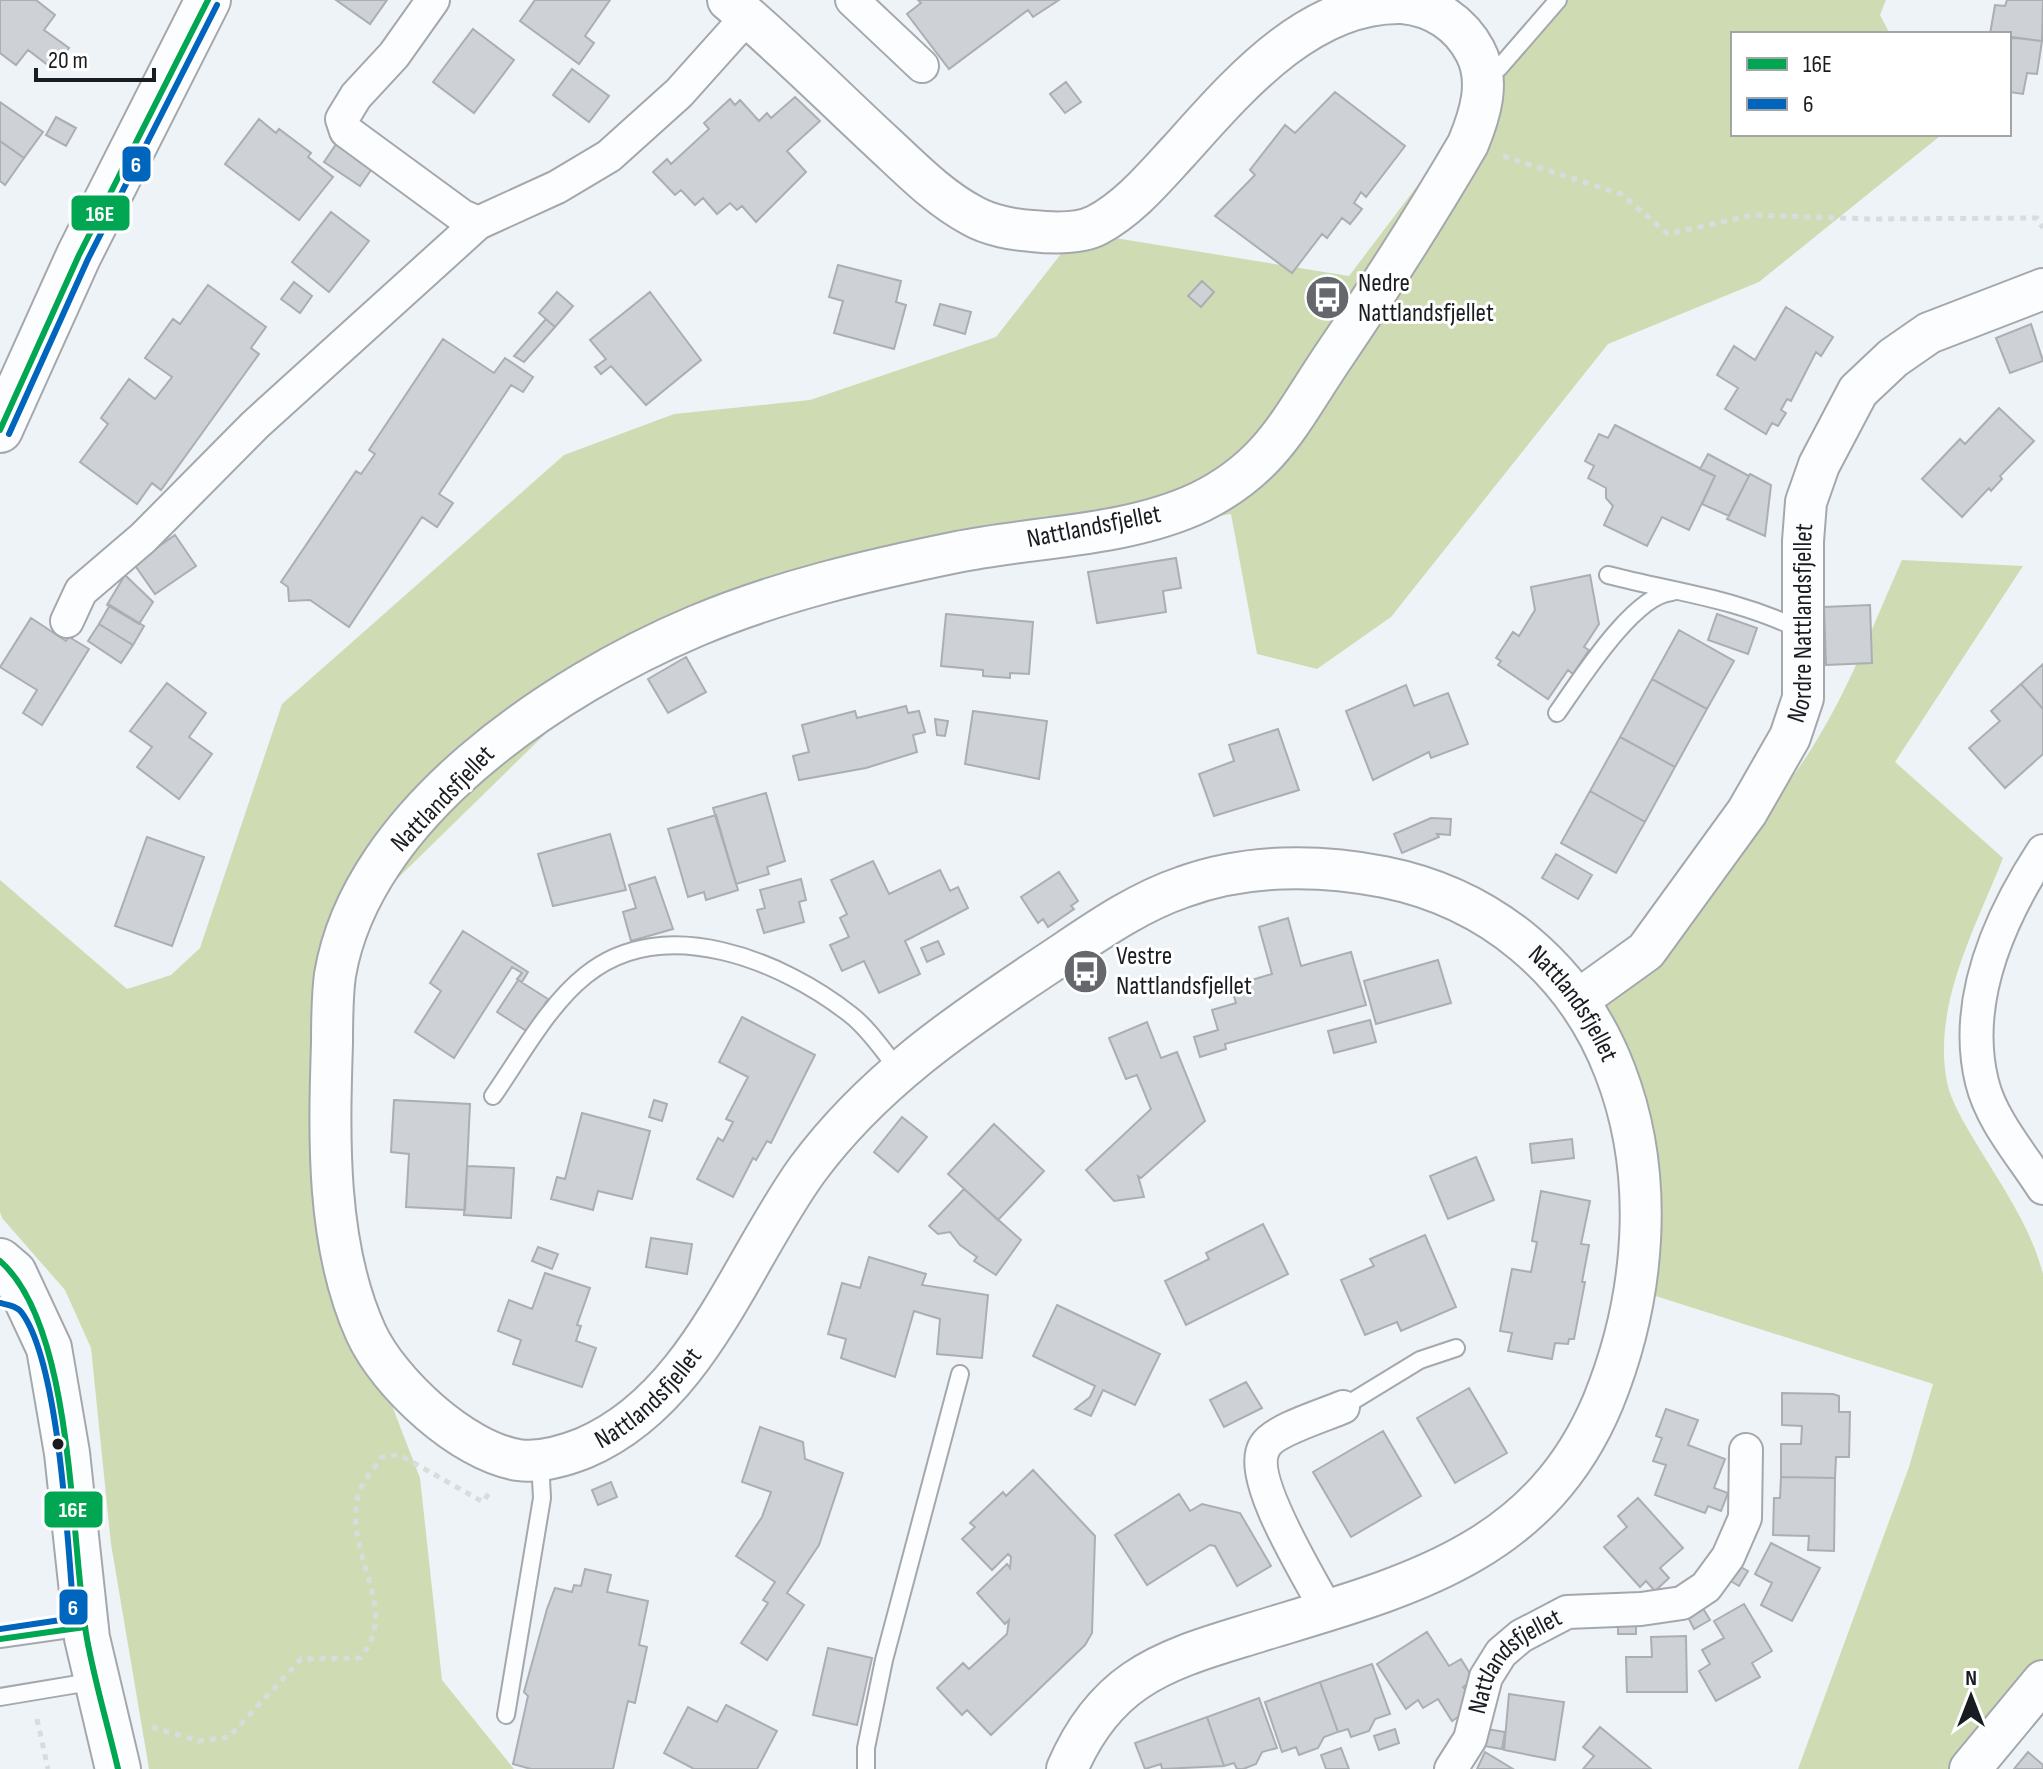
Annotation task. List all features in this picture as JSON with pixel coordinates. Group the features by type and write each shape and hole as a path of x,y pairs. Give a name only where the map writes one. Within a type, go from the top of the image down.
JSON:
{"main road":[{"path":"0,430 79,255 208,0"},
{"path":"0,1261 14,1273 13,1297 40,1322 49,1348 67,1453 85,1627 118,1769"}],"street":[{"path":"433,0 394,55 356,96 342,119 346,131 462,216 478,223"},
{"path":"852,0 922,66"},
{"name":"Nattlandsfjellet","path":"67,621 81,591 143,538 255,425 478,223 557,187 609,156 679,93 738,8 932,189 977,218 1032,232 1069,232 1096,226 1125,206 1242,82 1292,40 1341,12 1365,5 1417,5 1437,12 1467,38 1477,54 1482,74 1479,117 1468,144 1322,373 1295,421 1275,445 1239,476 1202,501 1152,519 899,564 817,585 700,624 621,661 484,752 407,830 358,904 344,943 334,997 331,1139 339,1232 349,1285 364,1329 381,1360 416,1401 442,1421 499,1454 518,1460 540,1460 594,1444 653,1401 721,1311 806,1172 848,1119 899,1070 1114,920 1194,882 1249,871 1328,869 1420,885 1463,900 1528,945 1578,1000 1612,1063 1630,1117 1641,1197 1636,1285 1629,1322 1601,1408 1549,1494 1501,1535 1448,1566 1327,1611 1190,1654 1127,1685 1084,1732 1067,1769"},
{"name":"Nordre Nattlandsfjellet","path":"1578,1000 1646,951 1747,812 1790,737 1803,698 1803,541 1806,502 1819,465 1858,391 1893,358 1929,333 2043,289"},
{"path":"2043,851 1998,933 1978,1009 1977,1047 1982,1083 1996,1116 2043,1188"},
{"path":"1327,1611 1282,1525 1261,1475 1260,1457 1266,1443 1280,1434 1343,1407"},
{"name":"Nattlandsfjellet","path":"1451,1769 1470,1739 1486,1677 1501,1653 1521,1636 1567,1612 1641,1609 1682,1603 1706,1587 1728,1557 1745,1518 1746,1450"},
{"path":"1970,1769 2043,1681"}],"lane":[{"path":"1482,74 1499,68 1558,0"},
{"path":"1608,575 1675,592 1717,597 1758,609 1804,632"},
{"path":"1557,713 1597,657 1648,601 1659,593 1675,592"},
{"path":"493,1096 562,999 587,974 629,952 670,946 697,946 741,957 814,987 854,1017 899,1070"},
{"path":"1343,1407 1420,1360 1456,1348"},
{"path":"866,1769 866,1748 884,1660 960,1374"},
{"path":"506,1715 542,1498 540,1460"},
{"path":"0,1639 85,1627"},
{"path":"0,1697 98,1693"}],"path":[{"path":"1468,144 1621,194 1668,234 1753,215 1871,219 2037,218 2043,228"},
{"path":"98,1693 160,1731 199,1741 229,1737 301,1659 360,1658 374,1642 378,1614 356,1540 355,1511 360,1489 382,1457 400,1455 484,1500"},
{"path":"36,1714 48,1769"}],"green space":[{"path":"1558,0 1886,0 1880,15 1889,32 1731,32 1731,136 1940,136 1759,282 1608,344 1391,617 1317,669 1257,654 1231,514 932,566 628,653 358,917 321,1222 420,1478 442,1680 514,1769 149,1769 111,1544 91,1348 65,1290 0,1212 0,880 127,989 171,975 200,948 282,704 564,455 674,414 810,400 996,337 1078,232 1349,276"},
{"path":"1902,560 2023,566 1895,762 2003,858 1959,967 1951,995 1944,1053 1947,1082 1954,1104 2022,1221 2043,1274 2043,1668 1965,1769 1798,1769 1909,1467 1933,1384 1646,1293 1597,1016 1709,888 1810,751 1848,682"}],"building":[{"path":"0,0 36,0 55,15 44,30 69,48 53,69 28,50 16,65 0,53"},
{"path":"336,0 387,0 370,24"},
{"path":"535,0 610,0 585,36 594,43 579,64 520,21"},
{"path":"918,0 1059,0 1033,17 1028,10 949,69 907,14 921,3"},
{"path":"2007,0 2043,0 2042,41 2011,37 2011,32 1990,32 1995,5 2005,6"},
{"path":"473,29 514,60 474,113 433,82"},
{"path":"2011,39 2042,41 2037,74 2027,73 2023,94 2011,92"},
{"path":"572,69 609,96 589,122 553,95"},
{"path":"1066,82 1081,102 1065,113 1050,94"},
{"path":"1335,92 1405,146 1366,197 1361,192 1354,203 1362,209 1350,224 1342,218 1327,238 1322,234 1292,273 1215,216 1255,175 1250,170 1285,125 1295,133"},
{"path":"795,97 820,121 787,151 806,172 756,222 742,206 737,210 730,203 717,214 703,198 695,205 681,190 675,195 653,172 667,159 671,164 709,129 704,123 730,99 735,105 740,100 759,121 767,113 771,118"},
{"path":"0,102 43,132 24,158 0,141"},
{"path":"56,117 76,128 66,146 46,135"},
{"path":"259,119 276,133 279,129 311,153 308,157 333,177 299,220 225,164"},
{"path":"339,140 375,164 360,186 324,162"},
{"path":"0,141 24,158 5,185 0,181"},
{"path":"331,212 369,241 329,292 292,262"},
{"path":"838,265 901,281 896,302 906,305 894,349 834,333 843,301 829,297"},
{"path":"1202,281 1214,292 1201,307 1188,296"},
{"path":"294,282 312,296 300,313 281,299"},
{"path":"208,285 266,327 251,348 259,354 161,490 152,483 137,504 80,462 108,424 101,418 129,379 155,399 172,377 145,358 173,319 180,324"},
{"path":"557,292 573,306 555,327 539,313"},
{"path":"650,292 701,360 646,405 611,366 601,374 595,367 606,359 590,340"},
{"path":"940,304 971,312 965,334 934,325"},
{"path":"1786,307 1833,337 1821,356 1816,352 1791,401 1787,399 1781,410 1786,413 1778,426 1772,423 1766,434 1725,409 1738,388 1717,375 1734,346 1755,360"},
{"path":"546,319 555,327 524,362 514,356"},
{"path":"2031,324 2043,361 2010,373 1996,338"},
{"path":"443,339 494,373 505,358 533,377 523,392 511,385 439,494 453,503 437,527 422,517 349,627 310,600 289,601 288,587 281,582 356,471 361,474 375,454 369,450"},
{"path":"1999,408 2034,441 2000,476 2002,479 1991,491 1989,488 1962,517 1922,479 1960,439 1965,444"},
{"path":"1615,425 1715,476 1689,530 1662,517 1647,546 1604,525 1613,506 1606,498 1606,488 1588,478 1594,466 1585,461 1599,434 1608,438"},
{"path":"1708,454 1749,476 1729,516 1702,504 1715,476 1700,469"},
{"path":"1750,474 1771,485 1765,536 1727,519"},
{"path":"175,535 196,566 155,594 134,564"},
{"path":"1176,558 1181,588 1163,591 1166,612 1097,623 1088,572"},
{"path":"125,575 153,602 139,624 107,605"},
{"path":"1590,575 1599,624 1584,647 1589,650 1573,674 1568,670 1548,699 1498,665 1501,661 1496,658 1513,632 1519,636 1535,610 1531,587"},
{"path":"110,605 144,626 133,645 99,624"},
{"path":"1870,605 1872,663 1826,665 1824,607"},
{"path":"946,614 1033,622 1029,674 1010,673 1010,678 983,676 983,670 941,666"},
{"path":"1717,614 1757,628 1748,654 1708,640"},
{"path":"31,618 66,641 69,637 89,649 42,725 23,713 37,690 0,667"},
{"path":"99,624 133,645 121,663 88,641"},
{"path":"1679,630 1734,661 1707,709 1652,679"},
{"path":"686,657 706,692 668,713 648,679"},
{"path":"2043,664 2043,709 2021,684"},
{"path":"1652,679 1707,709 1675,767 1620,737"},
{"path":"167,683 206,713 189,737 212,754 179,799 137,767 152,747 130,731"},
{"path":"2021,684 2043,709 2043,754 2005,788 1969,748 2000,721 1991,711"},
{"path":"1406,685 1414,706 1448,693 1468,744 1431,758 1429,752 1373,780 1346,711"},
{"path":"906,706 908,713 919,711 925,732 913,735 917,752 866,768 799,780 793,756 809,752 802,725 855,711 857,718"},
{"path":"973,711 1047,721 1039,779 965,764"},
{"path":"935,719 948,721 945,736 937,735"},
{"path":"1278,729 1299,790 1214,816 1199,774 1234,761 1229,745"},
{"path":"1620,737 1675,767 1645,822 1590,791"},
{"path":"1590,791 1645,822 1616,873 1561,843"},
{"path":"766,793 785,861 767,867 769,874 736,884 713,808"},
{"path":"716,815 738,890 706,900 704,892 688,897 668,829"},
{"path":"1431,818 1451,819 1450,835 1437,834 1439,837 1402,853 1394,834"},
{"path":"610,834 626,890 553,906 538,854"},
{"path":"147,837 204,857 172,946 115,926"},
{"path":"1556,854 1592,875 1578,899 1542,878"},
{"path":"873,861 889,894 940,870 950,891 958,887 968,908 905,941 920,974 879,993 864,961 842,971 830,945 849,937 840,918 847,914 831,880"},
{"path":"1059,872 1078,901 1071,906 1074,909 1048,927 1043,919 1038,923 1021,897"},
{"path":"655,877 673,929 631,941 623,912 636,908 629,885"},
{"path":"801,879 806,900 799,902 804,922 764,933 757,910 765,908 760,890"},
{"path":"1288,918 1301,966 1351,952 1366,1005 1225,1044 1226,1049 1200,1057 1194,1037 1218,1030 1212,1010 1236,1003 1231,986 1272,974 1259,927"},
{"path":"463,931 528,972 522,982 517,979 522,973 512,967 454,1058 415,1032 441,991 430,983"},
{"path":"938,941 944,954 927,962 921,948"},
{"path":"1438,960 1451,1003 1376,1024 1364,981"},
{"path":"518,980 548,999 528,1032 497,1012"},
{"path":"742,1017 815,1055 771,1143 767,1141 756,1160 753,1158 733,1197 697,1179 718,1138 723,1141 733,1122 726,1119 748,1077 719,1062"},
{"path":"1370,1020 1376,1042 1334,1053 1328,1031"},
{"path":"1147,1022 1161,1058 1177,1052 1205,1121 1141,1178 1138,1176 1144,1197 1114,1201 1086,1170 1151,1109 1137,1075 1126,1079 1109,1038"},
{"path":"394,1100 470,1104 465,1210 406,1207 409,1154 391,1152"},
{"path":"654,1100 667,1104 662,1121 649,1117"},
{"path":"582,1113 650,1131 632,1199 598,1191 593,1210 551,1199 557,1177 565,1179"},
{"path":"902,1117 927,1137 898,1172 874,1152"},
{"path":"994,1124 1044,1171 998,1220 948,1174"},
{"path":"1572,1139 1574,1158 1532,1163 1530,1144"},
{"path":"1476,1157 1494,1200 1448,1219 1430,1176"},
{"path":"467,1166 514,1168 511,1218 464,1215"},
{"path":"964,1189 1021,1240 996,1275 974,1261 977,1257 960,1245 950,1232 938,1234 929,1226"},
{"path":"1541,1191 1590,1201 1581,1244 1589,1245 1582,1282 1585,1282 1574,1339 1569,1339 1568,1344 1555,1343 1552,1359 1508,1351 1512,1333 1500,1331 1512,1269 1531,1272 1537,1242 1532,1241"},
{"path":"1263,1224 1288,1274 1186,1325 1165,1281 1209,1259 1206,1253"},
{"path":"1425,1235 1456,1307 1401,1331 1397,1322 1365,1335 1341,1280 1374,1266 1370,1259"},
{"path":"651,1238 692,1244 687,1274 646,1267"},
{"path":"538,1247 558,1254 552,1269 532,1261"},
{"path":"869,1257 926,1274 922,1285 988,1295 982,1358 937,1354 940,1319 914,1311 895,1377 841,1358 846,1339 828,1334 842,1283 860,1288"},
{"path":"545,1273 590,1288 577,1325 581,1326 576,1341 596,1348 582,1387 513,1364 521,1340 498,1331 509,1300 532,1309"},
{"path":"1057,1305 1160,1354 1135,1405 1103,1390 1091,1416 1075,1409 1090,1397 1095,1386 1033,1356"},
{"path":"1246,1382 1262,1408 1224,1427 1210,1400"},
{"path":"1469,1388 1507,1453 1455,1483 1417,1418"},
{"path":"1782,1393 1833,1394 1839,1396 1839,1412 1850,1412 1849,1457 1836,1457 1835,1478 1781,1477 1781,1444 1801,1444 1802,1426 1782,1425"},
{"path":"1666,1409 1698,1420 1688,1445 1725,1459 1714,1488 1728,1493 1721,1511 1708,1506 1705,1513 1655,1495 1666,1465 1653,1461 1662,1438 1656,1436"},
{"path":"760,1427 803,1442 805,1459 843,1473 819,1545 787,1593 804,1605 767,1660 741,1643 768,1603 763,1600 775,1582 736,1556 762,1517 771,1492 742,1482"},
{"path":"1383,1431 1421,1496 1351,1537 1313,1472"},
{"path":"1033,1470 1095,1536 1092,1633 1085,1645 991,1735 967,1710 962,1715 937,1688 963,1663 969,1669 1007,1634 1009,1620 1005,1624 977,1593 1007,1564 1010,1568 1011,1557 1008,1554 992,1570 962,1539 975,1527 970,1523 1003,1492 1006,1496"},
{"path":"1781,1477 1835,1478 1834,1551 1808,1550 1809,1536 1773,1535 1774,1498 1780,1498"},
{"path":"611,1482 617,1497 598,1505 592,1490"},
{"path":"1179,1494 1190,1511 1202,1504 1240,1513 1271,1566 1237,1586 1215,1546 1210,1545 1147,1585 1115,1535"},
{"path":"1638,1498 1683,1548 1660,1568 1669,1578 1655,1591 1646,1581 1640,1587 1604,1547 1627,1527 1618,1516"},
{"path":"1771,1543 1820,1568 1792,1621 1761,1605 1772,1583 1755,1574"},
{"path":"1732,1562 1748,1571 1739,1586 1724,1577"},
{"path":"585,1569 611,1575 607,1592 648,1601 639,1645 647,1647 635,1703 628,1701 613,1769 531,1769 513,1764 528,1696 524,1692 547,1609 555,1588 572,1592 574,1585 581,1586"},
{"path":"1744,1604 1772,1651 1752,1663 1760,1677 1716,1701 1699,1671 1710,1664 1702,1650 1724,1638 1714,1621"},
{"path":"1701,1605 1710,1620 1694,1629 1686,1613"},
{"path":"1618,1616 1636,1616 1636,1634 1618,1634"},
{"path":"1427,1632 1449,1666 1461,1659 1474,1680 1463,1687 1468,1693 1464,1713 1452,1721 1438,1699 1423,1708 1418,1700 1406,1709 1377,1664"},
{"path":"1686,1636 1687,1692 1627,1692 1626,1657 1652,1657 1651,1637"},
{"path":"828,1648 872,1658 857,1725 813,1715"},
{"path":"1372,1664 1390,1714 1375,1719 1369,1731 1351,1737 1348,1729 1338,1732 1320,1682"},
{"path":"1320,1682 1338,1732 1324,1737 1318,1748 1299,1755 1296,1747 1282,1752 1265,1702"},
{"path":"1509,1694 1564,1702 1555,1760 1504,1750"},
{"path":"1259,1698 1277,1748 1262,1752 1256,1764 1243,1769 1237,1769 1234,1763 1224,1766 1207,1717"},
{"path":"726,1705 777,1731 757,1769 694,1769 664,1753 688,1707 717,1722"},
{"path":"1207,1717 1224,1766 1162,1769 1161,1764 1145,1769 1135,1743"},
{"path":"1600,1727 1651,1769 1583,1769 1594,1756 1583,1747"},
{"path":"1395,1729 1399,1743 1379,1750 1374,1736"},
{"path":"1487,1729 1505,1732 1502,1749 1484,1746"},
{"path":"1341,1748 1349,1769 1326,1769 1321,1755"},
{"path":"1485,1752 1513,1769 1477,1769"},
{"path":"2028,1752 2043,1765 2043,1769 2014,1769"}],"transit line":[{"name":"16E","path":"0,430 79,255 208,0"},
{"name":"6","path":"9,434 88,259 217,5"},
{"name":"16E","path":"0,1261 25,1292 43,1334 56,1384 72,1494 87,1639 118,1769"},
{"name":"6","path":"0,1303 15,1307 22,1313 35,1338 45,1373 60,1459 74,1618 0,1629"},
{"name":"16E","path":"0,1639 85,1627"}],"place":[{"name":"Nedre Nattlandsfjellet","path":"1327,298"},
{"name":"Vestre Nattlandsfjellet","path":"1085,971"}]}
